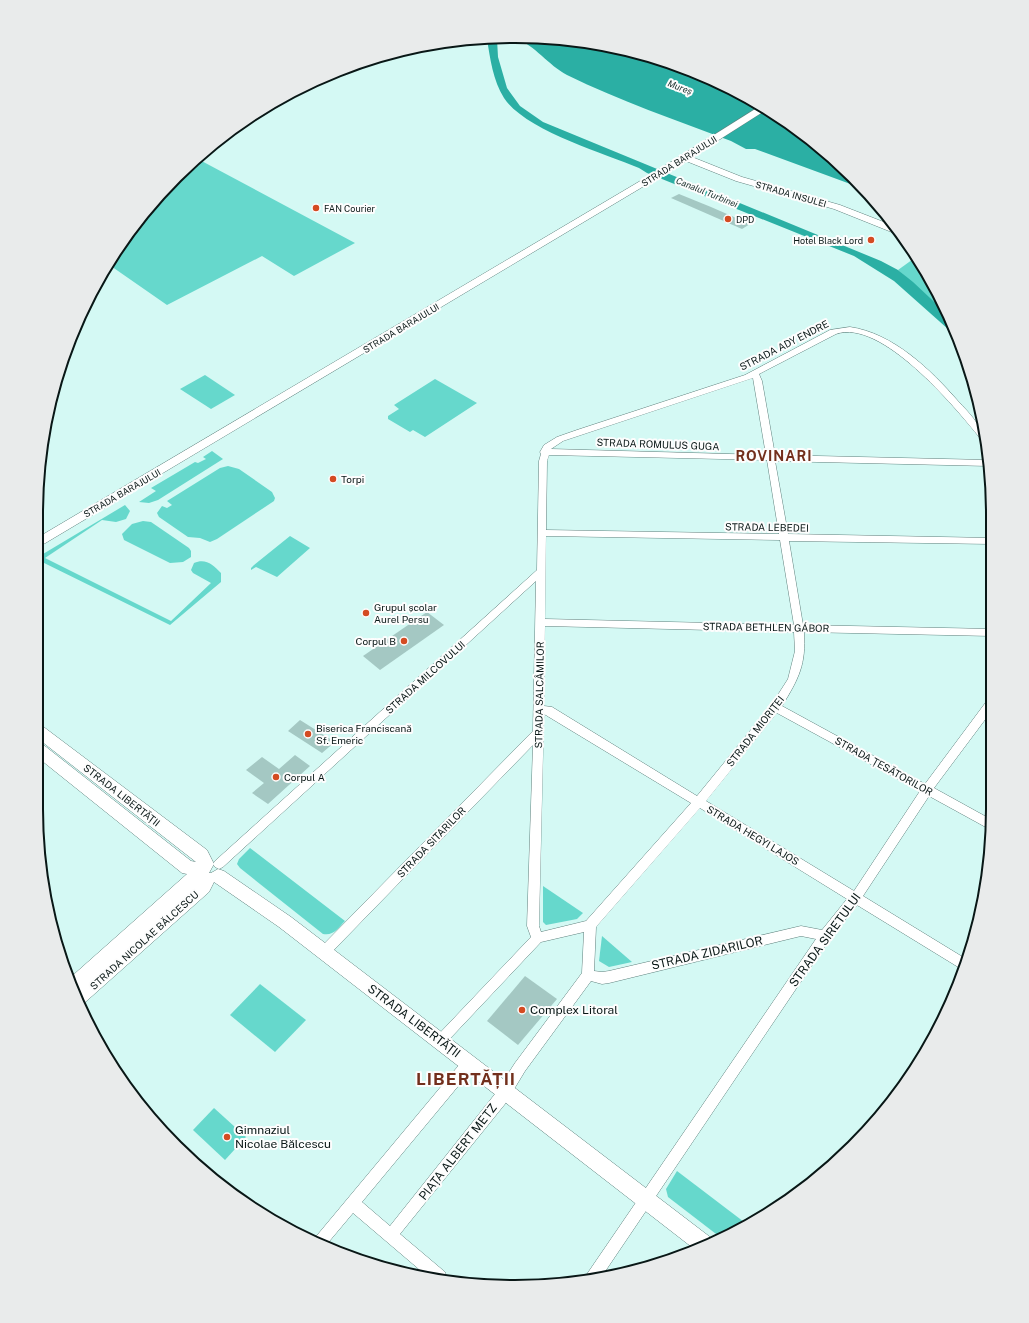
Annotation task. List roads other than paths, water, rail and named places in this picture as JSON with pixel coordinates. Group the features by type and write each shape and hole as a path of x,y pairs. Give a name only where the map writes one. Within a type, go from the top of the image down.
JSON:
{"main road":[{"name":"STRADA BARAJULUI","path":"43,540 668,168 758,111"},
{"name":"STRADA INSULEI","path":"685,157 739,179 837,207 890,228"},
{"name":"STRADA LIBERTĂȚII","path":"43,734 201,855 209,871"},
{"name":"STRADA LIBERTĂȚII","path":"43,753 188,868 209,871 324,952 700,1242"},
{"name":"STRADA NICOLAE BĂLCESCU","path":"77,983 105,966 203,887 209,871"},
{"name":"STRADA NICOLAE BĂLCESCU","path":"82,995 105,966"}],"street":[{"name":"STRADA ADY ENDRE","path":"544,452 547,447 560,439 739,380 838,330 852,328 860,330 893,346 911,358 942,387 978,430"},
{"name":"STRADA MIORIȚEI","path":"590,925 698,803 776,707 793,680 800,651 799,628 758,380 755,373"},
{"name":"STRADA ROMULUS GUGA","path":"544,452 983,463"},
{"name":"STRADA SALCÂMILOR","path":"537,938 533,926 539,732 544,452"},
{"name":"STRADA LEBEDEI","path":"542,533 986,541"},
{"name":"STRADA MILCOVULUI","path":"209,871 324,770 542,570"},
{"name":"STRADA BETHLEN GÁBOR","path":"540,622 986,633"},
{"name":"STRADA ȚESĂTORILOR","path":"776,707 986,822"},
{"name":"STRADA HEGYI LAJOS","path":"539,709 548,710 698,803 961,961"},
{"name":"STRADA SIRETULUI","path":"595,1273 647,1200 825,936 856,897 927,790 986,710"},
{"name":"STRADA SITARILOR","path":"324,952 539,732"},
{"path":"440,1041 537,938 590,925 588,975"},
{"name":"STRADA ZIDARILOR","path":"588,975 602,978 609,977 801,931 825,936"},
{"name":"PIAȚA ALBERT METZ","path":"392,1235 500,1099 588,975"},
{"path":"323,1239 469,1063"},
{"path":"352,1203 436,1273"}],"water":[{"name":"Mureș","path":"525,43 576,47 606,52 637,59 695,79 750,106 776,122 802,140 851,184 755,149 746,149 731,141 607,93 560,71"},
{"name":"Canalul Turbinei","path":"488,44 497,44 498,57 507,88 520,106 543,122 881,261 898,270 935,303 947,329 894,281 854,256 647,173 639,168 586,148 546,130 529,120 514,110 504,98 497,84"}],"place":[{"name":"FAN Courier","path":"316,208"},
{"name":"DPD","path":"728,219"},
{"name":"Hotel Black Lord","path":"871,240"},
{"name":"Torpi","path":"333,479"},
{"name":"Grupul școlar Aurel Persu","path":"366,613"},
{"name":"Corpul B","path":"404,641"},
{"name":"Biserica Franciscană Sf. Emeric","path":"308,734"},
{"name":"Corpul A","path":"276,777"},
{"name":"Complex Litoral","path":"522,1010"},
{"name":"Gimnaziul Nicolae Bălcescu","path":"227,1137"}],"district":[{"name":"ROVINARI","path":"774,456"},
{"name":"LIBERTĂȚII","path":"466,1079"}]}
